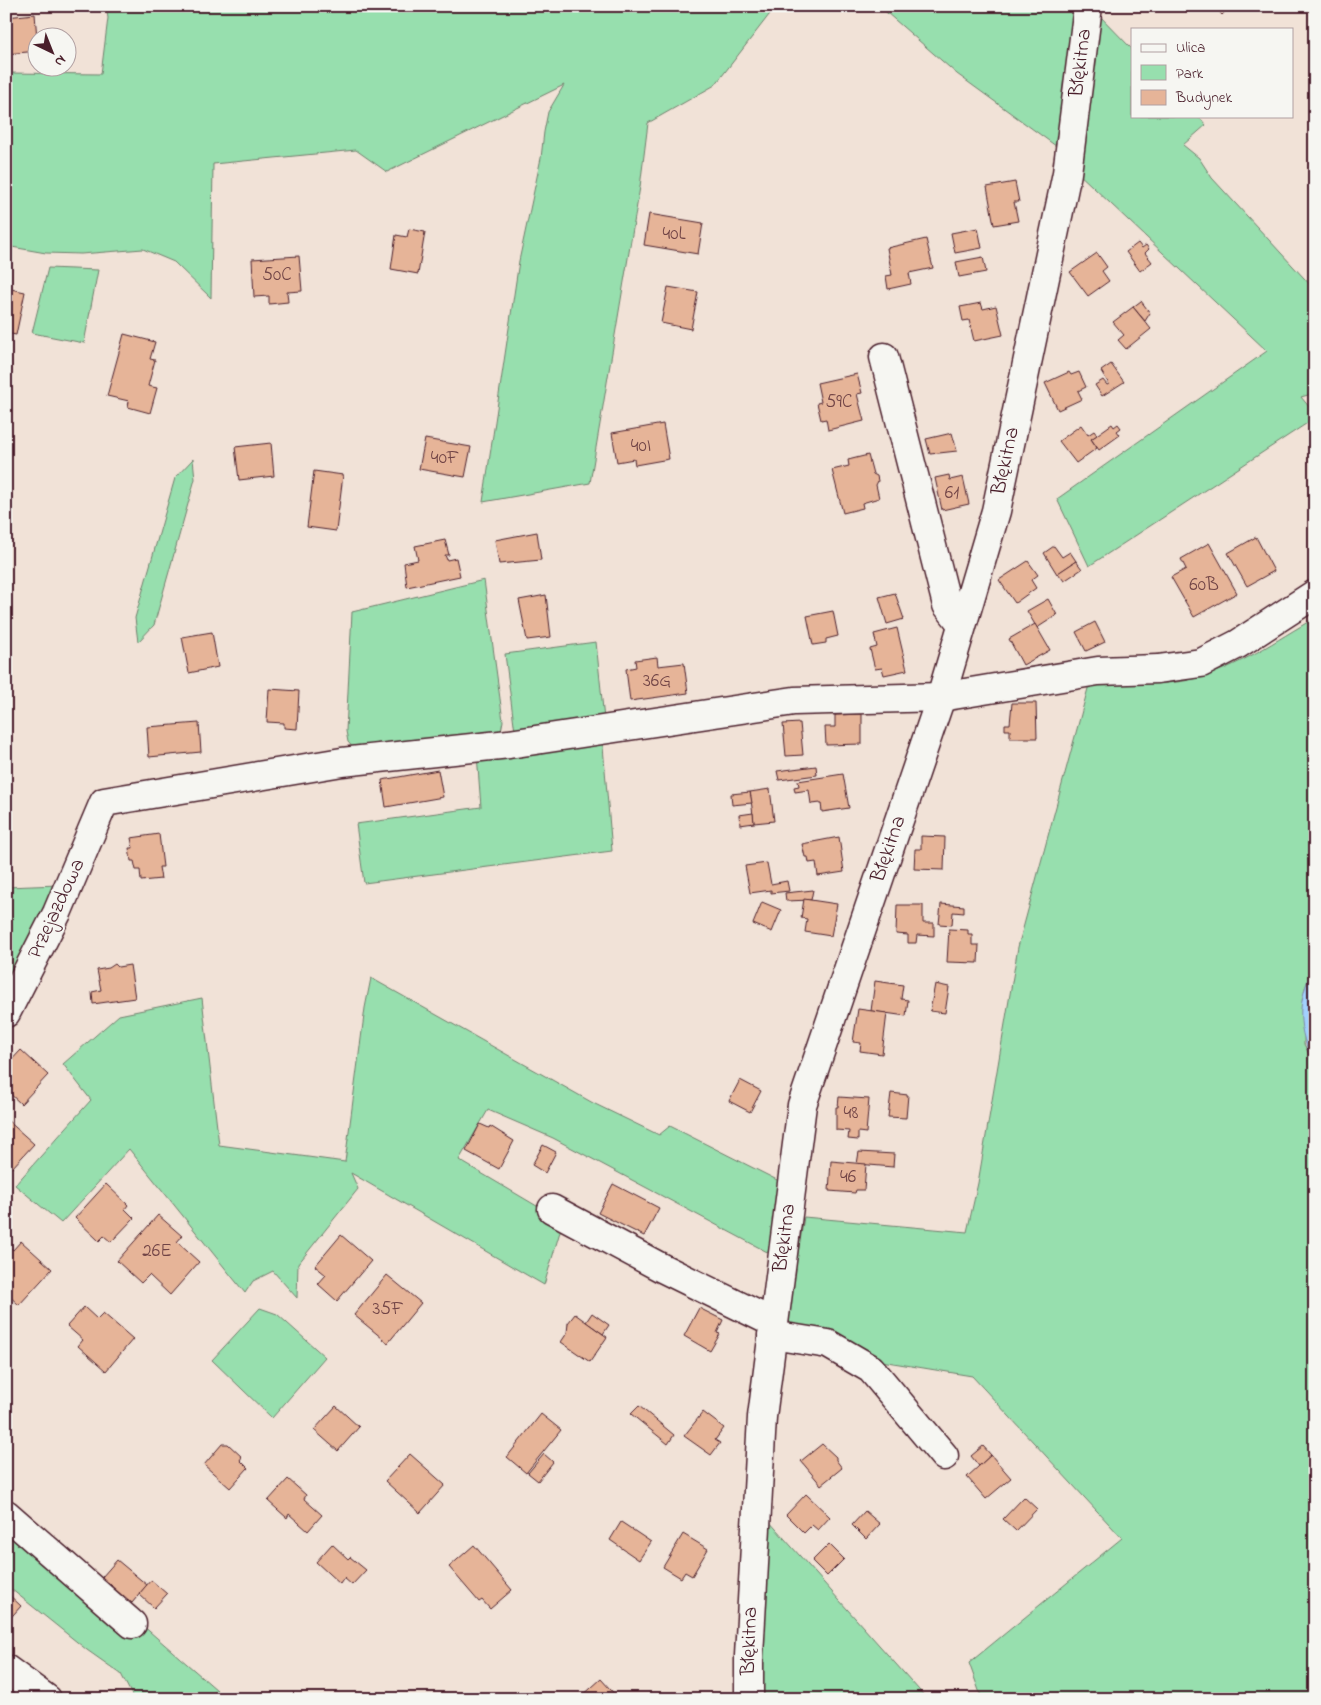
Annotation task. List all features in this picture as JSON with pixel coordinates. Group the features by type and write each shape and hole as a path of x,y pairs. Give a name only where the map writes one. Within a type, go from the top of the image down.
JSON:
{"street":[{"name":"Błękitna","path":"749,1699 749,1656 761,1426 802,1105 941,698 996,511 1067,173 1088,6"},
{"path":"884,357 946,604 962,624"},
{"path":"941,698 1098,671 1158,669 1201,663 1238,644 1315,594"},
{"name":"Przejazdowa","path":"6,1013 57,913 104,802 342,762 509,744 794,701 941,698"},
{"path":"552,1209 773,1329 828,1344 871,1369 944,1456"},
{"path":"6,1514 132,1624"},
{"path":"6,1668 47,1699"}],"green space":[{"path":"106,6 776,6 715,85 648,123 640,187 590,483 483,502 519,261 541,158 544,132 548,112 564,85 387,172 356,150 213,164 211,298 174,262 143,249 81,254 46,253 6,246 6,73 28,73 28,78 78,78 78,74 101,74 108,18"},
{"path":"879,6 1081,6 1060,149 957,74"},
{"path":"1095,11 1131,48 1131,118 1200,118 1206,125 1183,145 1199,158 1212,178 1315,290 1315,393 1301,397 1315,414 1315,418 1089,566 1057,499 1267,351 1076,171"},
{"path":"48,268 98,270 84,343 32,333"},
{"path":"193,459 195,479 154,625 138,642 135,618 175,478"},
{"path":"484,580 503,721 501,731 494,737 355,750 348,742 346,731 352,612"},
{"path":"1315,618 1315,964 1305,988 1304,1044 1315,1067 1315,1699 982,1699 969,1663 1122,1538 972,1376 875,1360 785,1331 804,1217 967,1232 978,1183 1018,947 1090,681 1169,683 1194,679 1241,661"},
{"path":"596,642 604,719 515,732 505,654"},
{"path":"602,735 612,851 364,883 356,824 481,807 477,754"},
{"path":"59,885 6,1003 6,887"},
{"path":"371,978 593,1103 659,1135 670,1126 781,1182 771,1254 553,1138 488,1110 459,1160 547,1212 562,1225 544,1285 351,1173 358,1189 298,1264 297,1298 273,1271 253,1281 245,1293 129,1149 61,1223 15,1185 91,1100 63,1064 119,1015 202,998 219,1145 345,1162 365,1008"},
{"path":"260,1308 277,1314 325,1357 272,1418 212,1360"},
{"path":"6,1519 142,1625 217,1690 210,1696 212,1699 134,1699 121,1674 87,1650 6,1585"},
{"path":"768,1520 927,1699 762,1699"}],"water":[{"path":"1315,964 1315,1067 1302,1028 1301,1004"}],"building":[{"path":"1214,6 1231,6 1222,15"},
{"path":"35,14 36,28 28,28 28,52 6,54 6,17"},
{"path":"1015,182 1019,202 1014,202 1018,221 994,225 987,187"},
{"path":"649,214 703,223 698,254 644,245"},
{"path":"978,228 982,248 955,253 951,233"},
{"path":"409,229 425,232 418,274 391,269 396,235 407,237"},
{"path":"926,239 933,268 909,273 911,284 888,289 886,276 892,275 887,248"},
{"path":"1138,243 1142,248 1146,245 1149,249 1145,253 1152,262 1140,271 1126,252"},
{"path":"1097,253 1107,267 1102,271 1109,281 1088,296 1070,272"},
{"path":"299,256 302,291 287,292 288,302 269,304 269,296 254,297 252,259"},
{"path":"983,257 986,272 959,277 956,262"},
{"path":"668,287 698,292 691,329 661,323"},
{"path":"6,288 25,292 16,335 6,333"},
{"path":"1141,301 1150,313 1145,321 1133,307"},
{"path":"981,303 983,309 996,306 1003,335 974,341 969,320 963,321 960,307"},
{"path":"1133,307 1151,329 1126,349 1118,340 1124,335 1113,322"},
{"path":"124,334 155,342 150,359 155,360 148,386 157,388 150,413 128,407 129,401 107,396"},
{"path":"1111,364 1124,382 1102,396 1095,385 1103,380 1107,385 1109,384 1101,371"},
{"path":"1069,372 1071,375 1079,372 1086,387 1078,391 1082,399 1058,410 1045,383"},
{"path":"857,374 862,393 857,394 864,421 828,430 826,419 821,420 817,403 821,402 817,383"},
{"path":"663,424 669,459 635,465 634,459 617,462 612,433"},
{"path":"1112,424 1114,427 1118,424 1121,428 1117,431 1120,435 1099,450 1091,439"},
{"path":"1081,425 1088,435 1094,431 1097,435 1091,439 1097,448 1076,463 1059,441"},
{"path":"952,433 957,451 930,454 926,439"},
{"path":"425,439 471,447 465,477 419,469"},
{"path":"271,443 274,476 239,480 235,447"},
{"path":"868,455 873,474 877,476 878,481 876,485 879,498 862,503 863,508 843,513 832,470 849,466 848,460"},
{"path":"314,471 343,475 336,531 307,527"},
{"path":"949,475 950,480 963,477 969,504 942,510 935,478"},
{"path":"537,532 541,560 499,564 495,540"},
{"path":"1256,537 1274,571 1247,586 1228,553"},
{"path":"445,540 449,555 445,555 447,560 456,558 460,576 407,587 404,563 418,560 415,546"},
{"path":"1209,543 1237,593 1194,617 1171,577 1186,569 1181,559"},
{"path":"1054,546 1062,557 1070,552 1076,561 1057,574 1044,553"},
{"path":"1028,561 1038,575 1031,580 1036,588 1015,603 999,580"},
{"path":"1076,561 1082,569 1064,581 1058,573"},
{"path":"895,593 904,619 887,624 879,597"},
{"path":"546,595 551,637 527,640 519,600"},
{"path":"1048,599 1057,615 1037,628 1027,611"},
{"path":"833,611 838,636 826,639 826,643 813,645 807,616"},
{"path":"1095,622 1105,642 1086,651 1076,632"},
{"path":"1035,624 1050,650 1023,665 1009,639"},
{"path":"897,628 907,670 884,675 882,668 875,669 870,649 877,647 874,634"},
{"path":"212,632 218,667 189,673 182,637"},
{"path":"657,657 658,666 684,663 688,693 630,701 626,669 636,667 635,660"},
{"path":"269,689 299,691 297,729 284,728 284,723 267,722"},
{"path":"1012,703 1036,703 1037,738 1010,738 1010,730 1005,730 1005,724 1010,724"},
{"path":"862,714 862,744 826,745 825,727 835,727 835,715"},
{"path":"199,723 201,752 149,757 147,727"},
{"path":"800,723 803,755 786,756 783,724"},
{"path":"816,766 817,775 779,780 777,771"},
{"path":"438,770 443,797 386,807 382,780"},
{"path":"843,774 849,808 822,812 821,803 811,804 809,790 795,792 794,787 799,786 798,781"},
{"path":"770,789 774,821 754,823 750,792"},
{"path":"750,792 752,803 732,805 731,794"},
{"path":"753,813 754,823 740,825 739,815"},
{"path":"159,834 163,867 159,867 161,879 141,881 140,870 136,870 134,861 131,861 129,848 133,848 131,838"},
{"path":"921,836 945,837 944,870 914,869 915,849 921,849"},
{"path":"839,837 844,872 818,876 816,862 809,863 808,857 805,857 802,844"},
{"path":"767,863 771,884 787,881 789,891 771,893 771,890 750,893 745,866"},
{"path":"813,890 811,900 786,901 785,893"},
{"path":"804,899 837,904 831,936 805,932 807,919 801,918"},
{"path":"762,902 781,910 772,932 753,924"},
{"path":"941,904 964,906 964,913 953,912 952,925 939,924"},
{"path":"897,905 923,905 923,923 934,923 934,936 917,935 916,943 908,943 908,935 896,934"},
{"path":"949,929 968,930 968,934 972,934 972,945 979,945 978,963 947,962"},
{"path":"115,964 118,967 130,965 135,998 93,1004 92,992 101,990 97,970 109,968"},
{"path":"875,981 903,985 901,999 908,1000 906,1016 871,1011"},
{"path":"935,984 949,987 945,1013 930,1011"},
{"path":"858,1009 887,1013 882,1054 860,1051 861,1043 853,1042"},
{"path":"21,1050 48,1075 21,1104 6,1090 6,1066"},
{"path":"740,1080 761,1091 750,1112 729,1101"},
{"path":"891,1093 908,1095 906,1118 888,1117"},
{"path":"839,1097 869,1099 866,1133 858,1132 858,1140 848,1139 849,1131 836,1130 836,1107 838,1107"},
{"path":"6,1119 34,1144 12,1168 6,1164"},
{"path":"480,1124 489,1128 490,1126 514,1141 499,1169 466,1151"},
{"path":"543,1145 556,1152 545,1173 532,1165"},
{"path":"859,1152 894,1154 893,1167 857,1164"},
{"path":"831,1161 866,1164 864,1190 856,1190 855,1193 829,1191"},
{"path":"106,1184 128,1205 125,1209 134,1218 111,1242 104,1236 99,1241 75,1218"},
{"path":"613,1184 659,1208 644,1236 598,1213"},
{"path":"158,1215 182,1236 177,1242 199,1262 170,1295 149,1275 141,1283 117,1261"},
{"path":"341,1235 371,1261 337,1301 318,1284 326,1275 315,1266"},
{"path":"21,1241 52,1269 19,1305 6,1293 6,1244 13,1250"},
{"path":"387,1275 421,1303 388,1343 354,1315"},
{"path":"84,1307 97,1319 103,1313 133,1339 106,1371 78,1346 83,1340 67,1326"},
{"path":"699,1308 723,1320 717,1333 720,1334 710,1351 684,1336"},
{"path":"592,1313 609,1325 603,1334 586,1322"},
{"path":"575,1314 607,1337 590,1362 561,1342 567,1333 568,1323"},
{"path":"336,1406 359,1427 338,1451 314,1430"},
{"path":"639,1406 674,1435 668,1444 631,1414"},
{"path":"703,1412 724,1428 715,1440 720,1443 711,1455 684,1436"},
{"path":"541,1414 561,1430 526,1473 507,1457"},
{"path":"222,1444 228,1444 242,1457 240,1460 248,1468 230,1488 204,1465"},
{"path":"822,1444 836,1457 842,1468 821,1485 801,1461"},
{"path":"983,1446 991,1455 979,1466 971,1456"},
{"path":"410,1454 445,1485 420,1513 385,1481"},
{"path":"544,1454 553,1462 538,1481 528,1473"},
{"path":"991,1455 1011,1478 986,1499 967,1477"},
{"path":"288,1479 306,1495 304,1499 322,1515 308,1531 289,1514 287,1518 268,1501"},
{"path":"806,1494 830,1517 818,1530 812,1525 804,1533 786,1515"},
{"path":"1024,1497 1037,1509 1016,1531 1003,1519"},
{"path":"865,1511 880,1524 866,1539 852,1525"},
{"path":"621,1522 651,1542 639,1560 610,1540"},
{"path":"683,1534 708,1549 692,1576 685,1572 681,1578 663,1567"},
{"path":"332,1544 348,1559 350,1557 366,1570 352,1585 344,1578 340,1584 316,1562"},
{"path":"829,1544 844,1559 827,1576 812,1561"},
{"path":"474,1545 512,1590 490,1609 482,1600 479,1602 449,1567"},
{"path":"117,1560 147,1585 132,1603 123,1595 120,1599 109,1590 112,1586 102,1577"},
{"path":"151,1580 167,1594 154,1608 139,1594"},
{"path":"6,1592 21,1606 6,1623"},
{"path":"601,1679 619,1699 583,1699 581,1697"}]}
